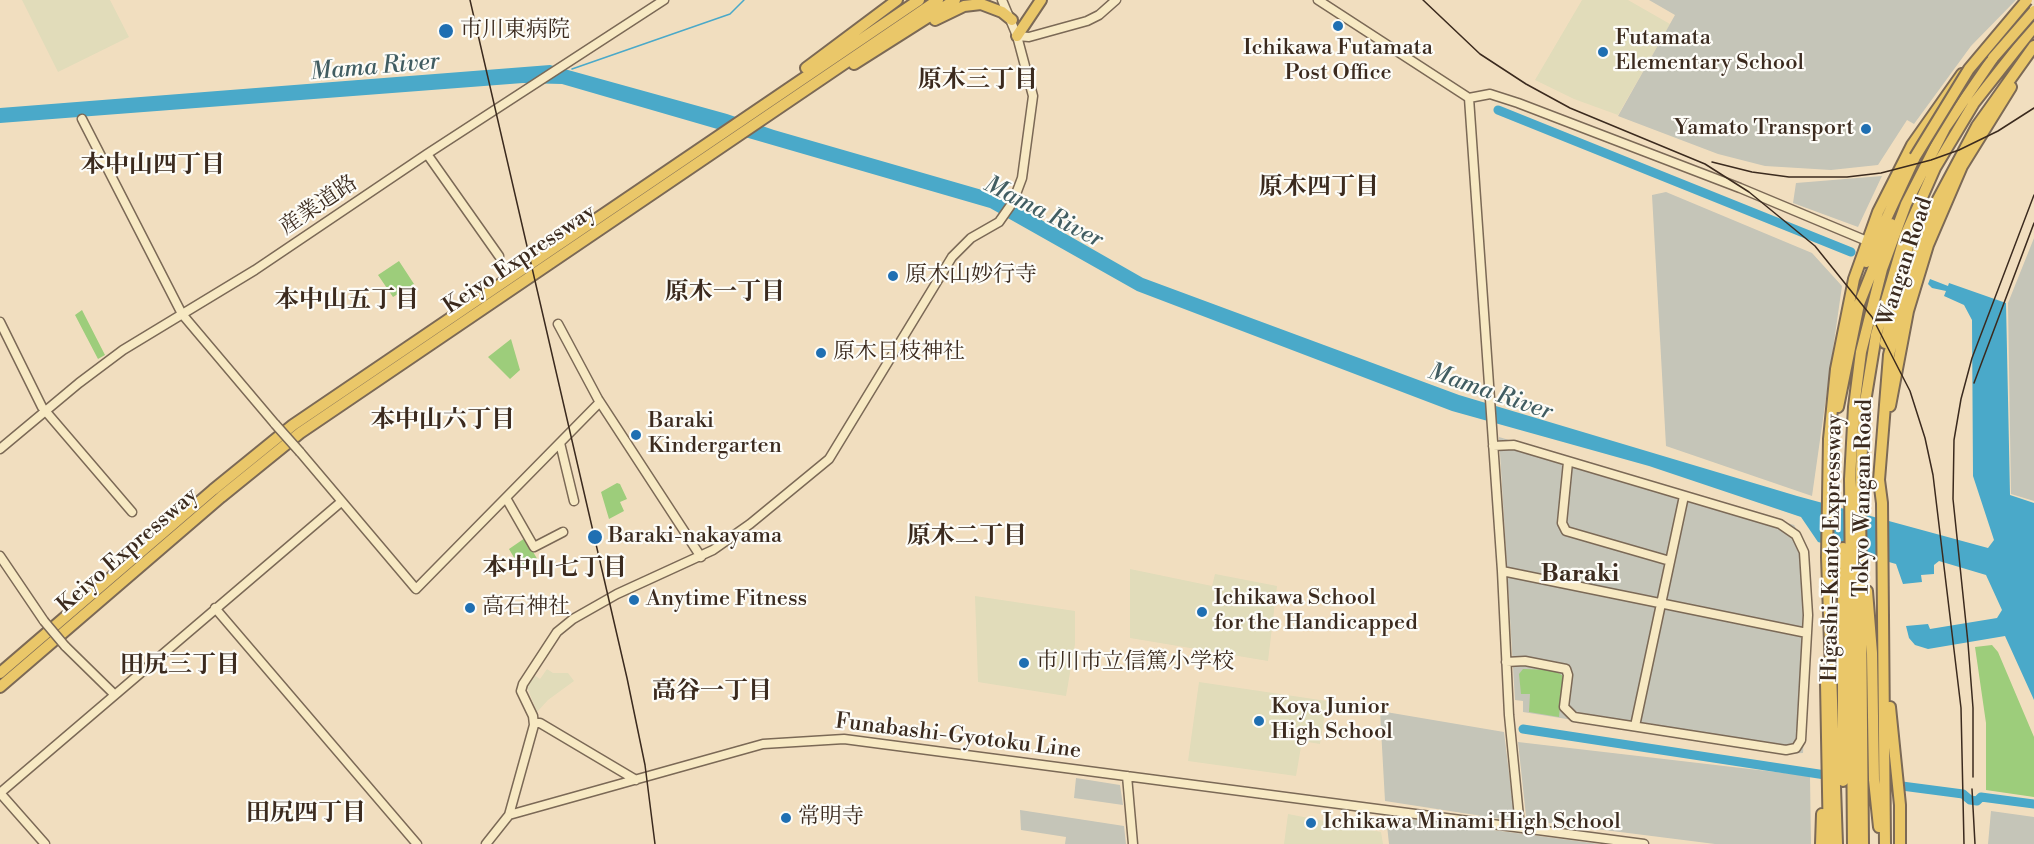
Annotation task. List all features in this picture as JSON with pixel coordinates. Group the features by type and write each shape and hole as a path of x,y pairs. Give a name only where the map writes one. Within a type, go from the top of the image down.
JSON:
{"highway":[{"path":"753,112 897,0"},
{"path":"847,37 903,0"},
{"name":"Keiyo Expressway","path":"0,687 300,433 708,150 753,112 919,0"},
{"name":"Keiyo Expressway","path":"0,673 293,425 708,150 802,92 938,0"},
{"path":"802,92 905,34 955,0"},
{"path":"1017,36 1041,0"},
{"name":"Wangan Road","path":"1851,299 1854,279 1866,244 1905,158 1959,78 2029,0"},
{"name":"Tokyo Wangan Road","path":"1838,844 1829,798 1828,454 1836,369 1851,299 1915,157 1969,69 2029,0"},
{"path":"905,34 972,4 988,5 1012,20"},
{"name":"Higashi-Kanto Expressway","path":"1853,844 1856,389 1873,301 1898,225 1975,83 2034,11"},
{"name":"Higashi-Kanto Expressway","path":"1863,844 1860,519 1855,471 1876,335 1898,255 1922,195 1930,166 1979,96 2034,27"},
{"name":"Tokyo Wangan Road","path":"1884,844 1893,806 1883,644 1882,424 1889,355 1908,277 1936,201 1970,137 2000,90 2034,46"},
{"name":"Wangan Road","path":"1883,472 1895,370 1908,311 1923,260 1944,204 1968,155 2034,56"},
{"path":"1829,439 1857,314 1867,280 1901,202 1930,166"},
{"path":"1882,424 1880,395 1886,338 1922,195"},
{"path":"1838,844 1843,797 1842,564 1855,471"},
{"path":"1860,519 1872,653 1874,780 1884,844"},
{"path":"1827,557 1828,844"},
{"path":"0,664 81,604"},
{"path":"1883,644 1894,760 1894,844"},
{"path":"1821,844 1829,798"},
{"path":"1893,806 1900,844"}],"street":[{"name":"産業道路","path":"0,449 109,360 330,221 427,154 664,0"},
{"path":"486,844 509,815 534,723 521,691 523,684 557,632 573,618 617,594 701,557 750,524 832,456 952,257 963,244 1004,216 1013,202 1022,178 1033,96 1012,20 1002,0"},
{"path":"1017,36 1083,17 1109,0"},
{"path":"1017,36 1029,37 1087,21 1099,15 1116,0"},
{"path":"1318,0 1470,98 1485,94 1499,96 1580,128 1596,131 1866,244"},
{"path":"1959,78 2000,40 2034,18"},
{"path":"1470,98 1502,571 1506,662 1520,826"},
{"path":"82,119 182,315 416,589 600,402"},
{"path":"427,154 499,256"},
{"path":"0,322 45,411 132,512"},
{"path":"558,324 600,402 701,557"},
{"path":"560,443 574,501"},
{"path":"1493,446 1511,444 1780,524 1796,535 1805,557 1807,633 1801,740 1796,748 1786,750 1568,714 1564,704 1568,675 1562,667 1522,661 1506,662"},
{"path":"1568,462 1562,523 1566,531 1670,561"},
{"path":"1635,726 1684,496"},
{"path":"506,498 534,547 564,531"},
{"path":"45,844 0,793 341,502"},
{"path":"0,556 44,621 65,646 114,694"},
{"path":"1502,571 1807,633"},
{"path":"215,608 417,844"},
{"path":"534,723 636,780"},
{"name":"Funabashi-Gyotoku Line","path":"509,815 763,744 827,739 882,742 1644,844"},
{"path":"1127,776 1133,844"}],"shaded area":[{"path":"22,0 110,0 129,37 58,72"},
{"name":"Futamata Elementary School","path":"1582,0 1628,0 1670,24 1618,115 1574,99 1535,80"},
{"path":"1649,0 2016,0 1971,46 1914,124 1907,120 1878,165 1831,170 1765,166 1718,154 1618,116 1675,15"},
{"path":"1882,176 1858,227 1793,203 1796,183"},
{"path":"1666,192 1812,253 1842,286 1812,496 1666,446 1652,195"},
{"path":"2034,238 2034,501 2011,494 2008,303"},
{"path":"1499,437 1794,525 1807,547 1811,615 1803,753 1786,754 1523,712 1523,701 1515,700"},
{"name":"Ichikawa School for the Handicapped","path":"1130,569 1212,586 1215,574 1277,586 1268,661 1130,638"},
{"name":"市川市立信篤小学校","path":"975,596 1075,611 1075,644 1066,696 978,682"},
{"path":"547,669 553,673 568,673 574,681 548,700 537,712 527,687 534,675 540,679"},
{"name":"Koya Junior High School","path":"1199,682 1327,701 1320,744 1302,741 1296,776 1188,761"},
{"path":"1380,711 1504,732 1514,814 1508,820 1385,801"},
{"path":"1518,742 1810,776 1811,844 1715,844 1533,821 1526,816"},
{"path":"1076,778 1120,785 1123,805 1074,798"},
{"path":"1020,810 1124,826 1126,844 1065,844 1066,837 1021,830"},
{"path":"1991,811 2034,817 2034,844 1988,844"},
{"name":"Ichikawa Minami High School","path":"1288,814 1381,832 1383,844 1284,844"},
{"path":"1386,816 1600,844 1389,844"}],"green space":[{"path":"399,261 414,284 393,297 378,275"},
{"path":"82,310 105,355 98,359 75,315"},
{"path":"511,339 520,370 510,379 488,357"},
{"path":"617,483 620,484 627,499 620,502 624,511 609,519 601,492"},
{"path":"525,538 539,562 522,571 509,549"},
{"path":"1992,645 1998,652 2034,737 2034,797 1986,790 1986,723 1975,647"},
{"path":"1523,669 1554,670 1563,676 1559,717 1529,712 1530,694 1521,694 1519,674"}],"water":[{"path":"550,65 727,114 774,130 996,194 1143,278 1459,395 1797,496 1988,548 1994,540 1973,476 1972,320 1964,305 1944,296 1946,291 1932,288 1928,284 1930,279 1948,286 1949,283 2006,303 2010,495 2034,503 2034,700 2005,636 1928,649 1915,645 1909,638 1906,626 1928,624 1930,629 1997,618 2002,610 1986,575 1939,561 1934,565 1934,574 1921,575 1922,582 1903,584 1896,564 1818,542 1801,517 1649,466 1452,411 1137,291 990,208 562,84 523,83 0,123 0,108"}],"waterway":[{"path":"572,69 730,14 744,0"},
{"path":"1498,110 1851,252"},
{"path":"1523,729 1832,776"},
{"path":"1879,783 1963,794 1970,800 1977,801 1981,797 2034,804"}],"railway":[{"path":"470,0 627,678 645,765 655,844"},
{"path":"1423,0 1480,54 1526,84 1570,108 1705,164 1749,192 1815,246 1872,317 1910,391 1925,438 1933,475 1961,708 1964,844"},
{"path":"1712,162 1752,172 1789,177 1847,177 1881,173 1959,150 1998,131 2034,108"},
{"path":"1973,777 1973,708 1953,499 1954,440 1961,399 1972,358 2034,195"},
{"path":"1974,383 2034,223"},
{"path":"1972,789 1975,844"}],"place":[{"name":"Ichikawa Futamata Post Office","path":"1338,26"},
{"name":"市川東病院","path":"446,31"},
{"name":"Futamata Elementary School","path":"1603,52"},
{"name":"Yamato Transport","path":"1866,129"},
{"name":"原木山妙行寺","path":"893,276"},
{"name":"原木日枝神社","path":"821,353"},
{"name":"Baraki Kindergarten","path":"636,435"},
{"name":"Baraki-nakayama","path":"595,537"},
{"name":"Anytime Fitness","path":"634,600"},
{"name":"高石神社","path":"470,608"},
{"name":"Ichikawa School for the Handicapped","path":"1202,612"},
{"name":"市川市立信篤小学校","path":"1024,663"},
{"name":"Koya Junior High School","path":"1259,721"},
{"name":"常明寺","path":"786,818"},
{"name":"Ichikawa Minami High School","path":"1311,823"}],"district":[{"name":"原木三丁目","path":"978,81"},
{"name":"本中山四丁目","path":"153,166"},
{"name":"原木四丁目","path":"1319,188"},
{"name":"原木一丁目","path":"725,293"},
{"name":"本中山五丁目","path":"347,301"},
{"name":"本中山六丁目","path":"443,421"},
{"name":"原木二丁目","path":"967,537"},
{"name":"本中山七丁目","path":"555,569"},
{"name":"Baraki","path":"1580,575"},
{"name":"田尻三丁目","path":"180,666"},
{"name":"高谷一丁目","path":"712,692"},
{"name":"田尻四丁目","path":"306,814"}],"water label":[{"name":"Mama River","path":"375,68"},
{"name":"Mama River","path":"1043,213"},
{"name":"Mama River","path":"1490,393"}]}
